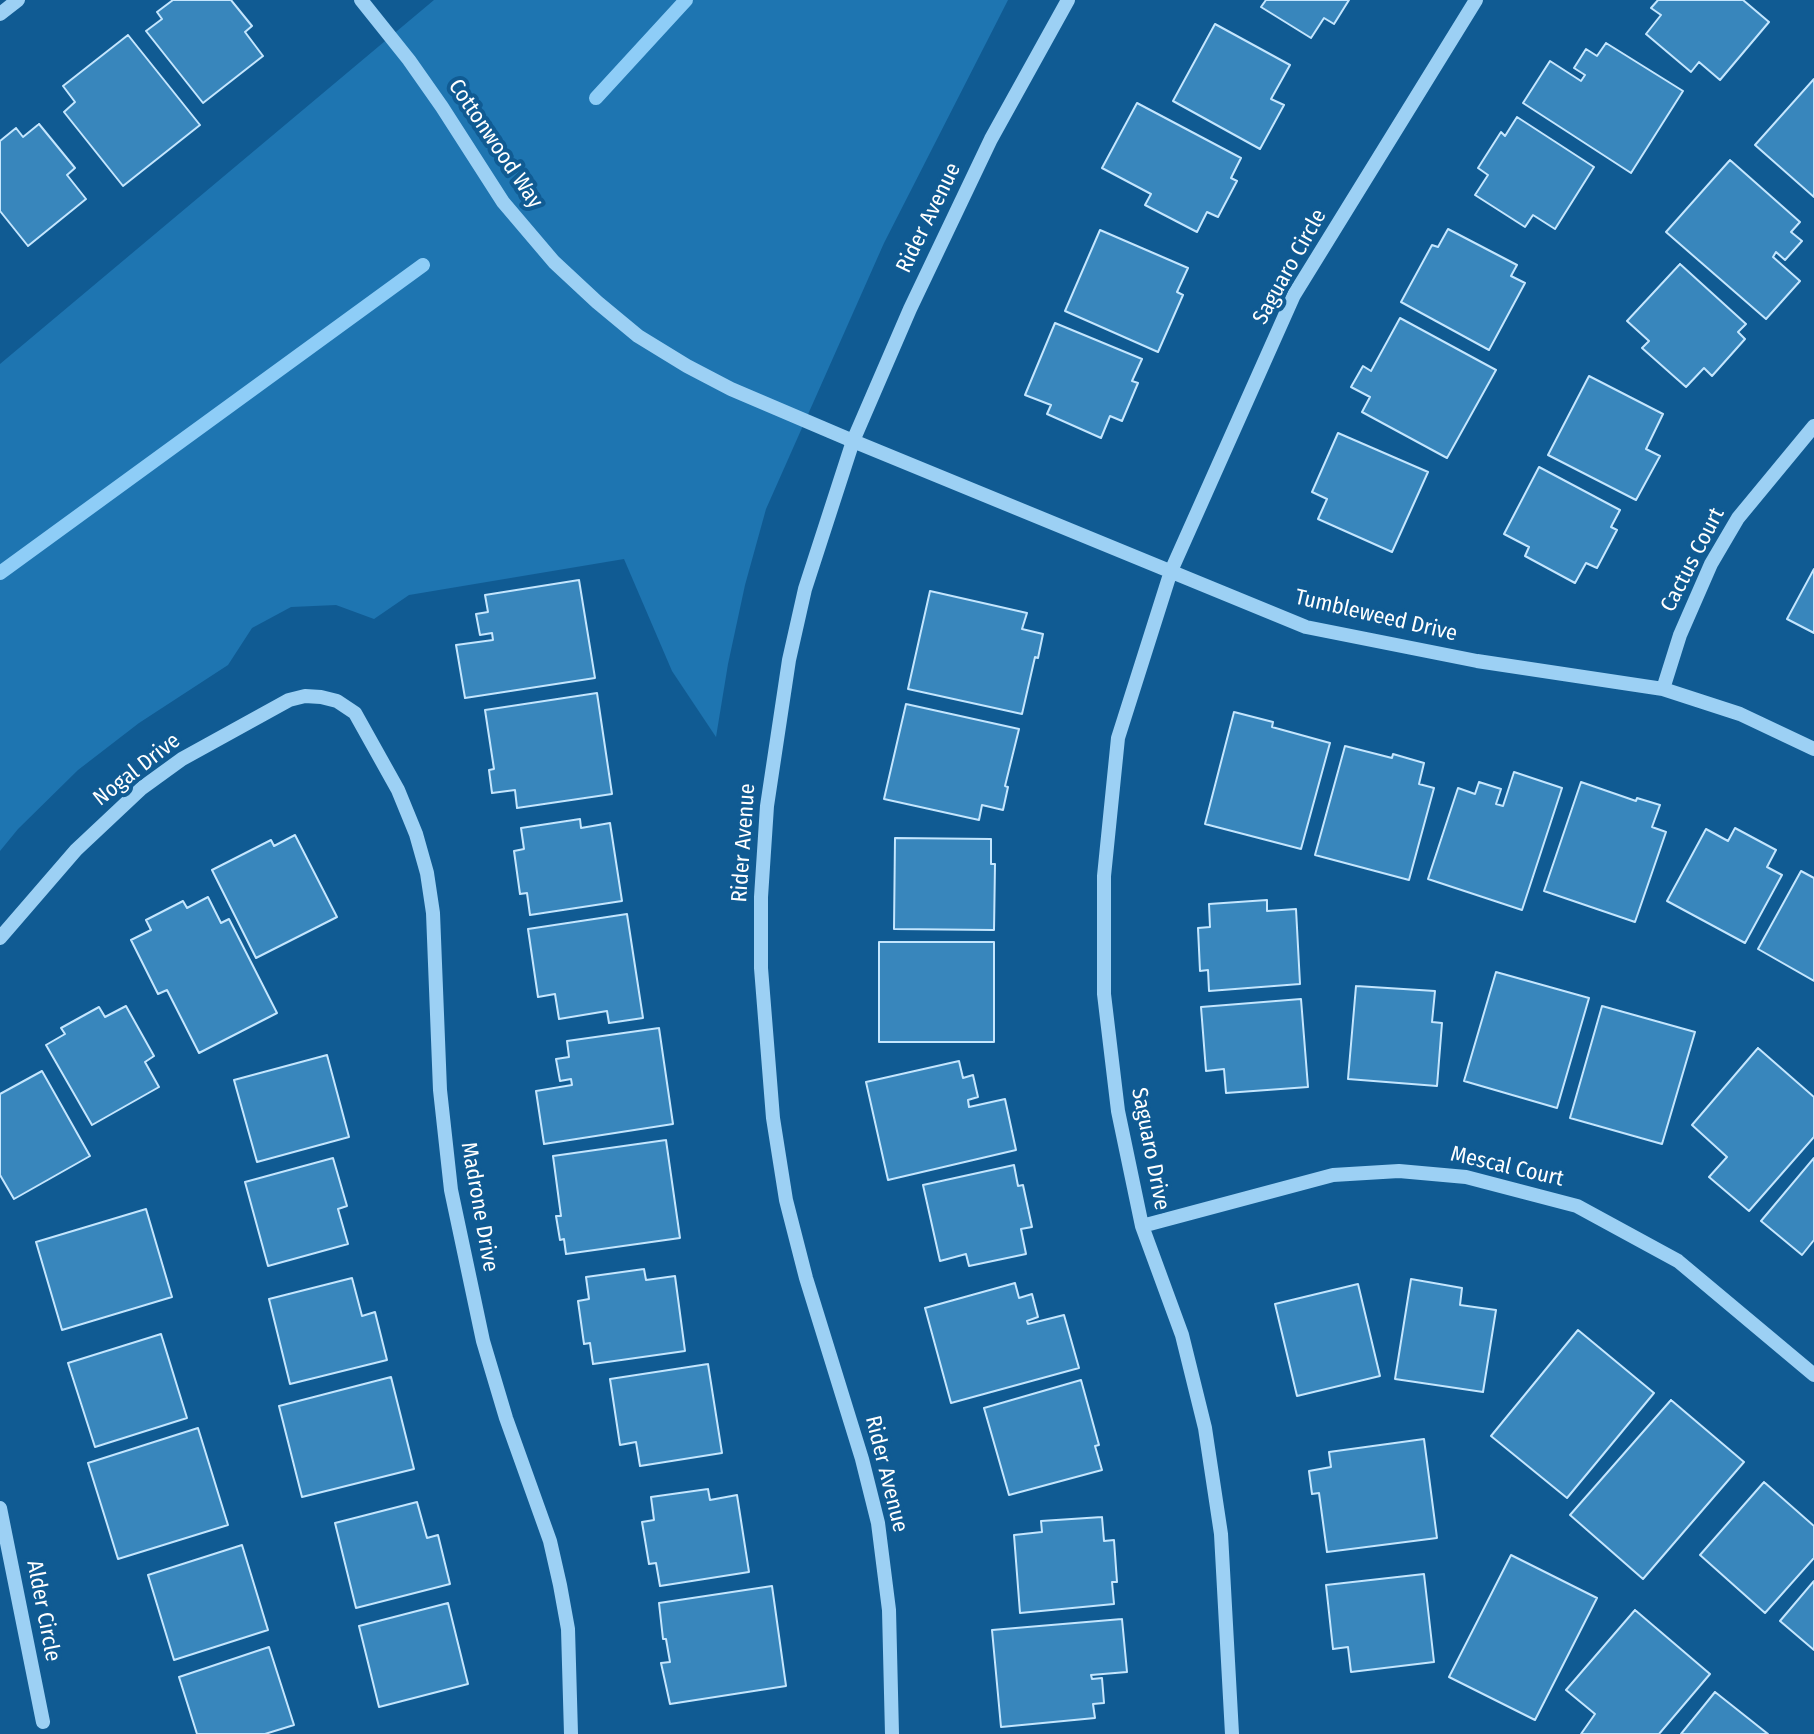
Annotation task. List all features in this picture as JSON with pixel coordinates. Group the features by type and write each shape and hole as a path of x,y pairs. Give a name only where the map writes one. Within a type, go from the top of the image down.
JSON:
{"street":[{"path":"0,14 18,0"},
{"name":"Cottonwood Way","path":"361,0 426,83 503,202 554,262 597,302 638,336 687,366 731,389 853,441"},
{"name":"Rider Avenue","path":"892,1734 889,1610 878,1523 862,1459 806,1278 786,1200 773,1118 761,968 761,897 767,806 789,660 805,589 853,441 910,309 991,139 1068,0"},
{"name":"Saguaro Circle","path":"1171,571 1294,295 1476,0"},
{"name":"Cactus Court","path":"1663,689 1680,635 1717,552 1738,518 1814,426"},
{"name":"Tumbleweed Drive","path":"853,441 1306,627 1477,661 1663,689 1740,714 1814,749"},
{"name":"Saguaro Drive","path":"1171,571 1118,738 1104,876 1104,994 1118,1111 1142,1226 1182,1335 1205,1428 1221,1534 1232,1734"},
{"name":"Nogal Drive","path":"0,938 76,850 142,788 182,759 289,700 305,696 337,701"},
{"name":"Madrone Drive","path":"337,701 355,713 398,790 416,834 427,873 433,913 440,1090 451,1190 483,1341 506,1418 550,1541 560,1585 568,1629 571,1734"},
{"name":"Mescal Court","path":"1142,1226 1333,1175 1399,1171 1466,1177 1577,1206 1678,1261 1814,1375"},
{"name":"Alder Circle","path":"0,1508 43,1722"}],"shaded area":[{"path":"434,0 1008,0 884,243 766,509 745,585 716,737 672,671 624,559 409,595 374,619 336,605 291,607 252,628 228,665 139,723 78,770 0,851 0,364"}],"building":[{"path":"173,0 231,0 252,26 245,32 263,56 203,103 146,31 162,19 157,12"},
{"path":"1266,0 1349,0 1334,24 1324,18 1311,38 1261,7"},
{"path":"1658,0 1743,0 1769,22 1720,80 1699,62 1691,72 1646,34 1661,15 1651,8"},
{"path":"1215,24 1290,65 1271,99 1284,105 1260,149 1173,101"},
{"path":"128,35 200,125 123,186 64,112 75,102 63,86"},
{"path":"1606,43 1683,91 1631,173 1523,103 1550,61 1581,81 1585,75 1574,68 1586,49 1597,56"},
{"path":"1814,79 1814,197 1755,145"},
{"path":"1137,103 1241,158 1231,178 1237,181 1218,217 1207,212 1197,232 1145,205 1151,194 1102,168"},
{"path":"1517,117 1594,167 1555,229 1533,215 1525,227 1475,195 1488,175 1478,168 1501,132 1505,136"},
{"path":"39,124 75,168 67,175 86,199 28,246 0,211 0,141 16,128 23,137"},
{"path":"1730,160 1800,222 1791,232 1802,241 1785,260 1776,252 1773,257 1800,281 1766,319 1666,232"},
{"path":"1448,229 1517,265 1511,276 1525,283 1489,350 1401,302 1432,245 1438,247"},
{"path":"1100,230 1188,268 1177,292 1183,295 1158,352 1065,311"},
{"path":"1680,264 1746,324 1738,332 1745,339 1712,376 1704,368 1686,387 1642,348 1649,341 1627,321"},
{"path":"1400,318 1496,370 1447,458 1362,412 1370,397 1351,387 1363,366 1371,371"},
{"path":"1055,323 1142,359 1132,381 1138,383 1122,421 1110,416 1101,438 1047,414 1051,405 1025,395"},
{"path":"1589,376 1663,414 1646,449 1660,456 1636,500 1548,455"},
{"path":"1338,433 1428,472 1392,552 1318,519 1327,499 1312,492"},
{"path":"1539,467 1620,510 1611,527 1617,530 1597,568 1586,563 1575,583 1525,556 1529,547 1504,534"},
{"path":"1814,569 1814,633 1787,619"},
{"path":"579,580 595,678 465,698 456,645 493,640 492,633 480,635 476,614 488,612 485,595"},
{"path":"930,591 1027,613 1022,629 1043,634 1022,714 908,689"},
{"path":"597,693 612,794 517,808 515,790 492,793 489,770 494,769 485,710"},
{"path":"906,704 1019,729 1005,786 1008,787 1003,810 982,805 979,820 884,799"},
{"path":"1234,712 1273,722 1272,727 1330,743 1301,849 1205,824"},
{"path":"1345,746 1424,763 1419,784 1434,788 1409,880 1315,855"},
{"path":"1514,772 1562,788 1522,910 1428,879 1458,788 1475,794 1479,782 1501,789 1496,804 1503,806"},
{"path":"1581,782 1636,801 1637,798 1660,805 1652,827 1666,832 1635,922 1544,891"},
{"path":"580,819 581,828 610,823 622,901 530,915 527,893 520,894 514,851 524,849 521,828"},
{"path":"1735,828 1776,850 1767,867 1782,875 1745,943 1667,901 1706,829 1728,841"},
{"path":"295,835 337,917 256,958 212,870 271,840 274,846"},
{"path":"895,838 991,839 991,864 995,864 994,930 894,929"},
{"path":"1801,871 1814,878 1814,981 1758,949"},
{"path":"208,897 221,923 229,919 277,1013 199,1053 167,990 158,994 131,940 151,930 146,920 183,901 187,908"},
{"path":"1267,900 1267,911 1296,909 1300,984 1209,991 1208,970 1200,971 1198,928 1210,927 1209,904"},
{"path":"627,914 643,1018 609,1023 607,1011 559,1019 555,994 538,997 528,929"},
{"path":"879,942 994,942 994,1042 879,1042"},
{"path":"1496,972 1589,998 1557,1108 1464,1081"},
{"path":"1356,986 1435,991 1432,1022 1442,1023 1437,1086 1348,1079"},
{"path":"1301,999 1308,1087 1226,1093 1224,1069 1206,1071 1201,1007"},
{"path":"126,1006 154,1056 145,1062 159,1087 92,1125 46,1045 65,1034 61,1028 99,1007 105,1017"},
{"path":"1602,1006 1695,1032 1662,1144 1570,1118"},
{"path":"659,1028 673,1124 544,1144 536,1091 572,1085 571,1079 560,1081 556,1059 569,1057 567,1041"},
{"path":"1758,1048 1814,1097 1814,1137 1749,1211 1709,1177 1727,1157 1692,1125"},
{"path":"327,1055 349,1137 257,1162 234,1080"},
{"path":"959,1061 963,1078 973,1075 978,1097 968,1100 969,1107 1005,1099 1016,1150 888,1180 866,1082"},
{"path":"42,1071 90,1156 14,1199 0,1175 0,1094"},
{"path":"666,1140 680,1238 566,1254 556,1216 561,1216 553,1156"},
{"path":"333,1158 347,1206 338,1209 348,1244 268,1266 245,1182"},
{"path":"1814,1158 1814,1240 1802,1255 1761,1221"},
{"path":"1014,1165 1018,1186 1023,1185 1032,1227 1021,1229 1026,1254 969,1266 966,1254 940,1261 923,1185"},
{"path":"146,1209 172,1297 62,1330 36,1242"},
{"path":"644,1269 646,1280 675,1276 685,1351 593,1364 590,1343 584,1344 578,1301 589,1299 586,1277"},
{"path":"352,1278 362,1316 375,1312 387,1360 290,1384 269,1299"},
{"path":"1411,1279 1462,1288 1460,1305 1496,1310 1483,1392 1395,1379"},
{"path":"1015,1283 1019,1298 1032,1294 1038,1317 1027,1321 1028,1324 1064,1315 1079,1368 951,1403 925,1308"},
{"path":"1358,1284 1380,1376 1297,1396 1275,1304"},
{"path":"1578,1330 1654,1393 1567,1498 1491,1436"},
{"path":"161,1334 187,1418 95,1447 68,1363"},
{"path":"708,1364 722,1453 640,1466 636,1442 620,1445 610,1379"},
{"path":"391,1377 414,1469 302,1497 279,1406"},
{"path":"1081,1380 1099,1445 1095,1446 1102,1470 1009,1495 984,1408"},
{"path":"1671,1400 1744,1462 1643,1579 1570,1515"},
{"path":"198,1428 228,1525 118,1559 88,1463"},
{"path":"1424,1439 1437,1538 1327,1552 1319,1493 1312,1494 1309,1471 1331,1467 1329,1452"},
{"path":"1764,1482 1814,1526 1814,1558 1765,1613 1700,1555"},
{"path":"708,1489 710,1500 737,1495 749,1572 660,1586 656,1563 649,1564 642,1522 654,1520 651,1497"},
{"path":"417,1502 427,1538 438,1535 450,1584 356,1608 335,1523"},
{"path":"1102,1517 1104,1541 1114,1540 1117,1582 1112,1582 1114,1604 1020,1613 1014,1535 1042,1532 1041,1521"},
{"path":"242,1545 268,1630 174,1660 148,1575"},
{"path":"1511,1555 1597,1598 1535,1720 1449,1677"},
{"path":"1424,1574 1434,1662 1351,1672 1348,1647 1333,1649 1326,1585"},
{"path":"1814,1581 1814,1650 1780,1621"},
{"path":"772,1586 786,1686 670,1704 661,1663 670,1662 666,1639 663,1639 659,1603"},
{"path":"448,1603 468,1684 379,1707 359,1626"},
{"path":"1635,1610 1710,1674 1659,1734 1581,1734 1595,1714 1566,1690"},
{"path":"1122,1619 1127,1672 1091,1675 1092,1679 1102,1678 1104,1703 1093,1704 1095,1718 1001,1727 992,1630"},
{"path":"269,1647 294,1725 265,1734 197,1734 179,1677"},
{"path":"1715,1692 1768,1734 1681,1734"}],"waterway":[{"path":"596,98 686,0"},
{"path":"0,573 423,265"}]}
